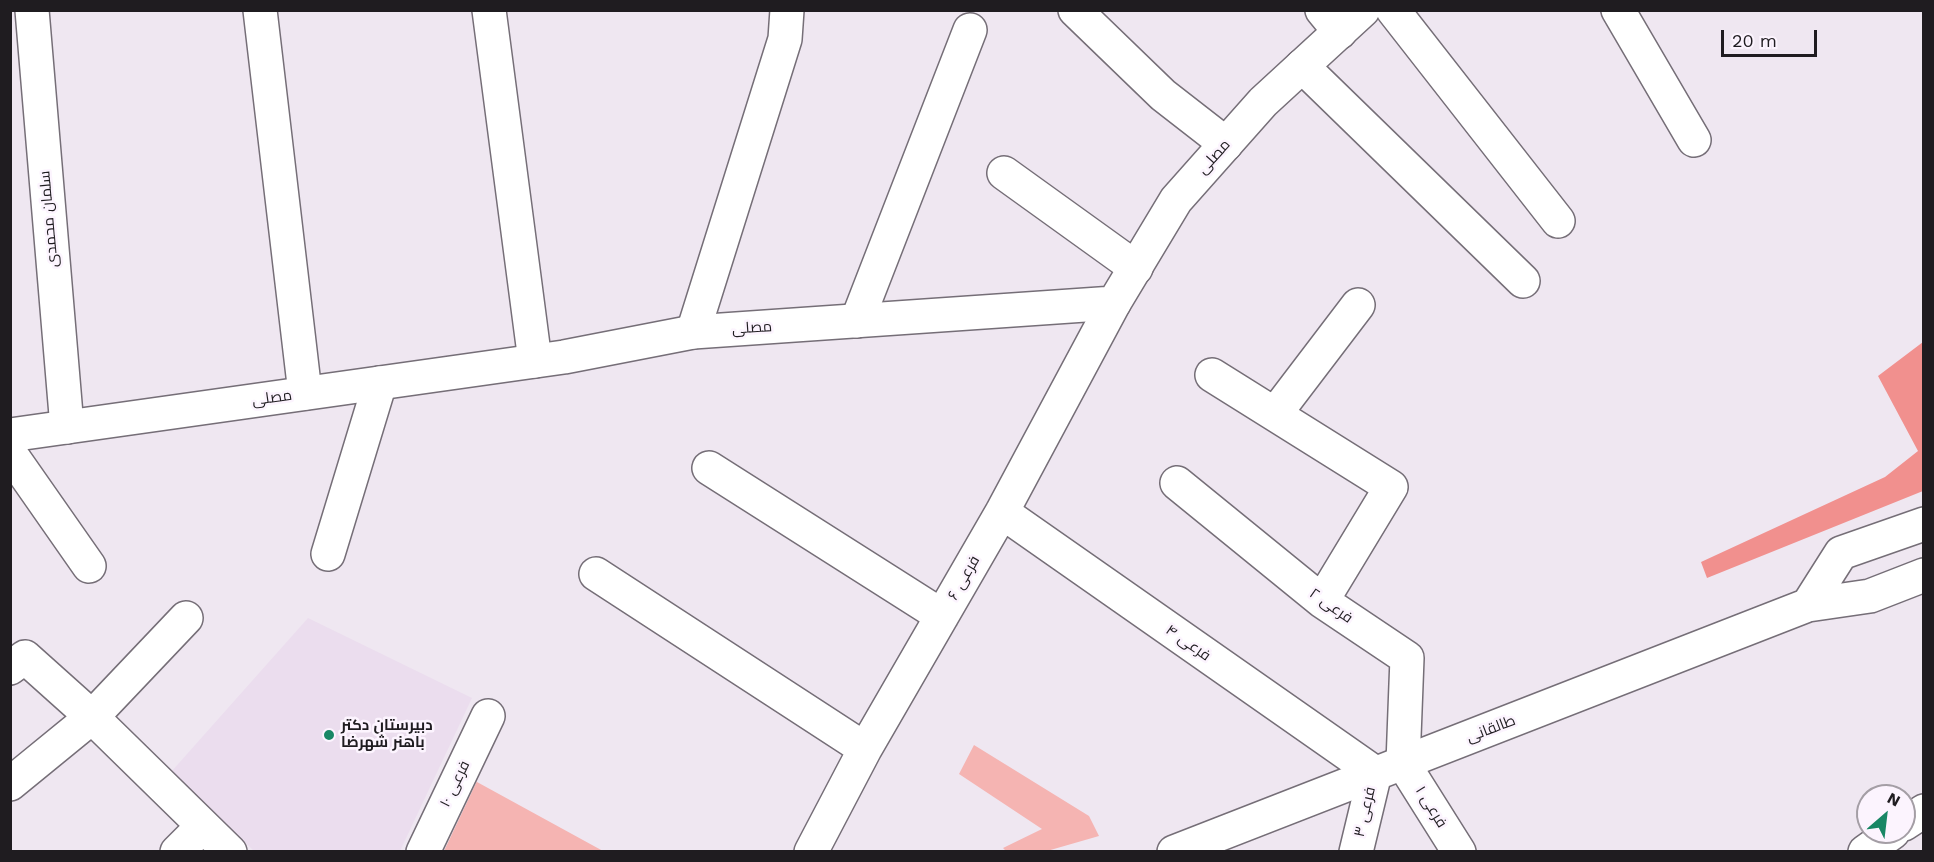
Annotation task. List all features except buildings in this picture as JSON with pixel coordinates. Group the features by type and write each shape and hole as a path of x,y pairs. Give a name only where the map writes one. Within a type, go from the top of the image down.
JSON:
{"street":[{"name":"سلمان محمدی","path":"32,10 67,427"},
{"path":"260,10 305,393"},
{"path":"489,10 536,361"},
{"path":"693,332 785,39 786,10"},
{"path":"1075,10 1163,95 1226,144"},
{"path":"1393,10 1558,221"},
{"path":"1618,10 1694,140"},
{"name":"مصلی","path":"10,435 536,361 693,332 1114,303 1176,200 1263,102 1302,66 1342,18"},
{"path":"857,321 970,30"},
{"path":"1302,66 1523,281"},
{"path":"1004,173 1136,268"},
{"name":"فرعی ۶","path":"811,852 865,749 1002,512 1114,303"},
{"path":"1275,414 1358,305"},
{"path":"1212,375 1391,487 1322,601"},
{"path":"328,554 380,383"},
{"path":"10,453 89,566"},
{"path":"710,468 942,616"},
{"name":"فرعی ۲","path":"1177,483 1322,601 1407,658 1389,768"},
{"name":"فرعی ۴","path":"1002,512 1389,768"},
{"path":"1808,605 1841,553 1923,524"},
{"path":"596,574 865,749"},
{"name":"طالقانی","path":"1174,852 1808,605 1870,596 1923,575"},
{"path":"10,784 92,717 186,618"},
{"path":"10,668 25,657 92,717 230,852"},
{"name":"فرعی ۱۰","path":"423,852 488,716"},
{"name":"فرعی ۳","path":"1356,852 1389,768"},
{"name":"فرعی ۱","path":"1389,768 1459,852"},
{"path":"177,852 203,826"}],"shaded area":[{"path":"1923,342 1923,491 1707,578 1701,562 1885,477 1918,451 1878,376"},
{"name":"دبیرستان دکتر باهنر شهرضا","path":"308,618 472,698 400,851 254,851 171,772"},
{"path":"974,745 1089,816 1099,836 1047,851 1006,851 1003,848 1042,829 959,774"},
{"path":"477,782 603,851 444,851"}],"place":[{"name":"دبیرستان دکتر باهنر شهرضا","path":"329,735"}]}
